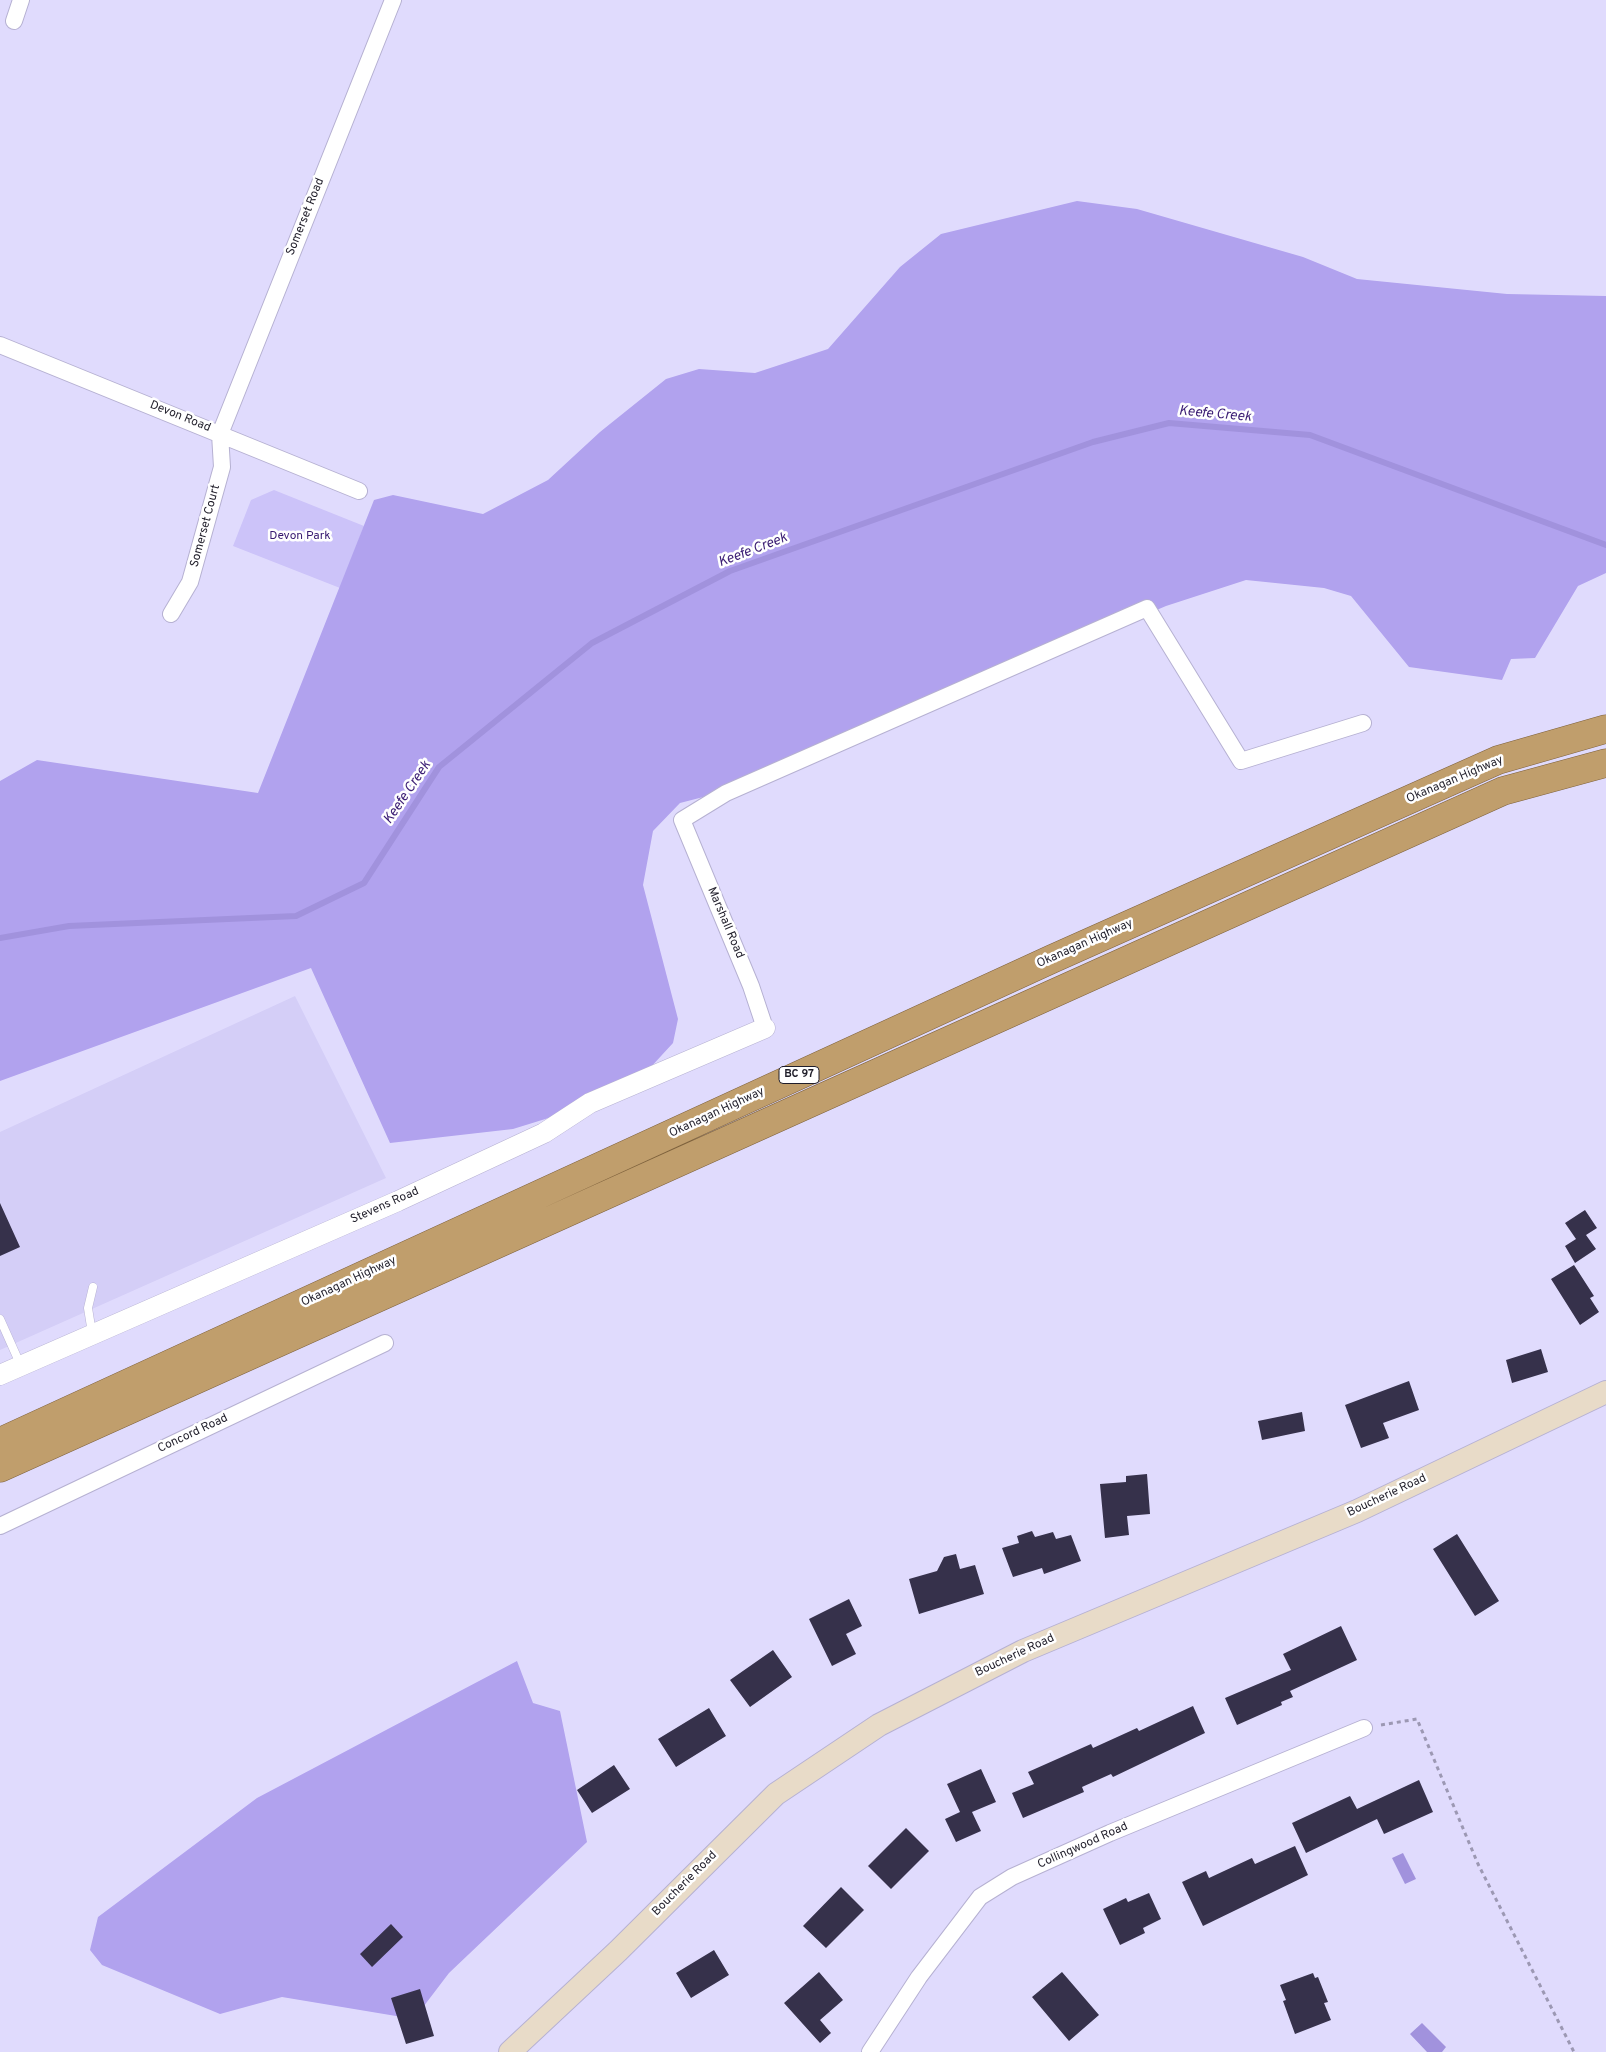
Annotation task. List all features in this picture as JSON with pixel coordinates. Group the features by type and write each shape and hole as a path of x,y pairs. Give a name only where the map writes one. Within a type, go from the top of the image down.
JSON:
{"highway":[{"name":"Okanagan Highway","path":"0,1442 1052,959 1498,760 1606,730"},
{"name":"Okanagan Highway","path":"0,1468 1503,791 1606,764"}],"main road":[{"name":"Boucherie Road","path":"510,2052 618,1951 776,1794 879,1725 1023,1650 1357,1511 1606,1392"}],"street":[{"path":"14,21 21,0"},
{"name":"Somerset Road","path":"220,434 393,0"},
{"name":"Devon Road","path":"0,345 359,490"},
{"name":"Somerset Court","path":"171,614 190,582 220,476 222,466 220,434"},
{"name":"Marshall Road","path":"765,1028 751,986 682,820 726,793 1147,608 1241,761 1364,723"},
{"name":"Stevens Road","path":"0,1375 398,1201 544,1133 590,1103 765,1028"},
{"name":"Concord Road","path":"0,1526 385,1343"},
{"name":"Collingwood Road","path":"870,2052 920,1977 980,1897 1012,1878 1110,1833 1364,1728"}],"lane":[{"path":"92,1334 88,1308 93,1287"},
{"path":"0,1319 21,1366"}],"path":[{"path":"1364,1728 1416,1719 1478,1864 1574,2052"}],"shaded area":[{"path":"1077,201 1137,209 1303,257 1357,279 1507,294 1606,296 1606,573 1578,586 1535,658 1511,659 1502,680 1409,667 1351,596 1324,588 1246,580 1166,606 742,787 680,803 653,831 643,885 678,1019 673,1043 626,1094 513,1129 390,1143 311,968 0,1081 0,781 37,760 258,793 374,500 393,495 483,514 548,480 600,432 666,379 699,369 755,373 828,349 900,267 941,234"},
{"path":"295,996 386,1178 0,1350 0,1132"},
{"path":"517,1661 533,1703 560,1711 587,1842 449,1973 414,2019 282,1997 220,2014 102,1965 90,1950 98,1917 257,1798"},
{"path":"1403,1853 1416,1879 1405,1884 1392,1858"},
{"path":"1422,2023 1446,2047 1442,2052 1427,2052 1410,2034"}],"green space":[{"name":"Devon Park","path":"274,490 364,526 340,588 233,546 251,500"}],"building":[{"path":"0,1203 20,1247 0,1256"},
{"path":"1585,1210 1597,1228 1586,1235 1596,1249 1575,1263 1565,1246 1576,1239 1565,1223"},
{"path":"1574,1265 1594,1296 1590,1298 1599,1312 1580,1325 1551,1279"},
{"path":"1541,1349 1548,1372 1512,1383 1506,1360"},
{"path":"1409,1381 1419,1410 1383,1423 1389,1438 1361,1448 1345,1405"},
{"path":"1302,1412 1305,1431 1262,1440 1258,1421"},
{"path":"1147,1474 1150,1514 1127,1516 1129,1535 1105,1538 1100,1484 1126,1482 1126,1476"},
{"path":"1032,1531 1035,1537 1053,1532 1056,1539 1071,1535 1081,1561 1044,1574 1042,1568 1013,1577 1002,1548 1019,1543 1017,1536"},
{"path":"1457,1534 1499,1601 1475,1616 1433,1549"},
{"path":"956,1554 960,1569 975,1565 984,1594 919,1614 909,1579 937,1571 944,1557"},
{"path":"849,1599 862,1626 846,1634 856,1654 832,1666 809,1619"},
{"path":"1341,1626 1357,1660 1290,1691 1293,1697 1281,1702 1282,1705 1237,1725 1225,1698 1291,1670 1283,1654"},
{"path":"773,1650 792,1677 750,1707 730,1680"},
{"path":"1193,1706 1205,1733 1113,1777 1111,1774 1082,1787 1084,1792 1023,1818 1012,1793 1034,1784 1028,1772 1091,1744 1093,1748 1137,1728 1139,1731"},
{"path":"709,1708 726,1736 676,1767 658,1739"},
{"path":"614,1765 630,1789 592,1813 577,1790"},
{"path":"981,1769 996,1802 972,1812 981,1831 956,1842 945,1819 960,1812 947,1784"},
{"path":"1419,1780 1433,1812 1384,1834 1377,1819 1306,1853 1292,1823 1350,1796 1357,1809"},
{"path":"906,1828 929,1851 891,1889 868,1866"},
{"path":"1295,1846 1308,1875 1203,1926 1182,1882 1206,1871 1209,1878 1252,1858 1255,1864"},
{"path":"841,1887 864,1910 826,1948 803,1926"},
{"path":"1149,1893 1161,1919 1143,1928 1145,1933 1120,1945 1103,1909 1126,1898 1128,1902"},
{"path":"391,1924 403,1937 372,1967 360,1954"},
{"path":"714,1950 729,1975 691,1998 676,1973"},
{"path":"819,1972 843,2000 820,2020 831,2033 820,2043 784,2003"},
{"path":"1062,1972 1099,2015 1069,2041 1032,1997"},
{"path":"1313,1973 1315,1978 1318,1977 1328,2002 1324,2003 1331,2020 1295,2034 1283,2001 1286,2000 1280,1985"},
{"path":"420,1989 434,2036 406,2044 391,1998"}],"waterway":[{"name":"Keefe Creek","path":"0,938 69,926 296,916 364,883 439,767 592,643 730,571 1093,442 1169,423 1310,435 1606,545"}]}
